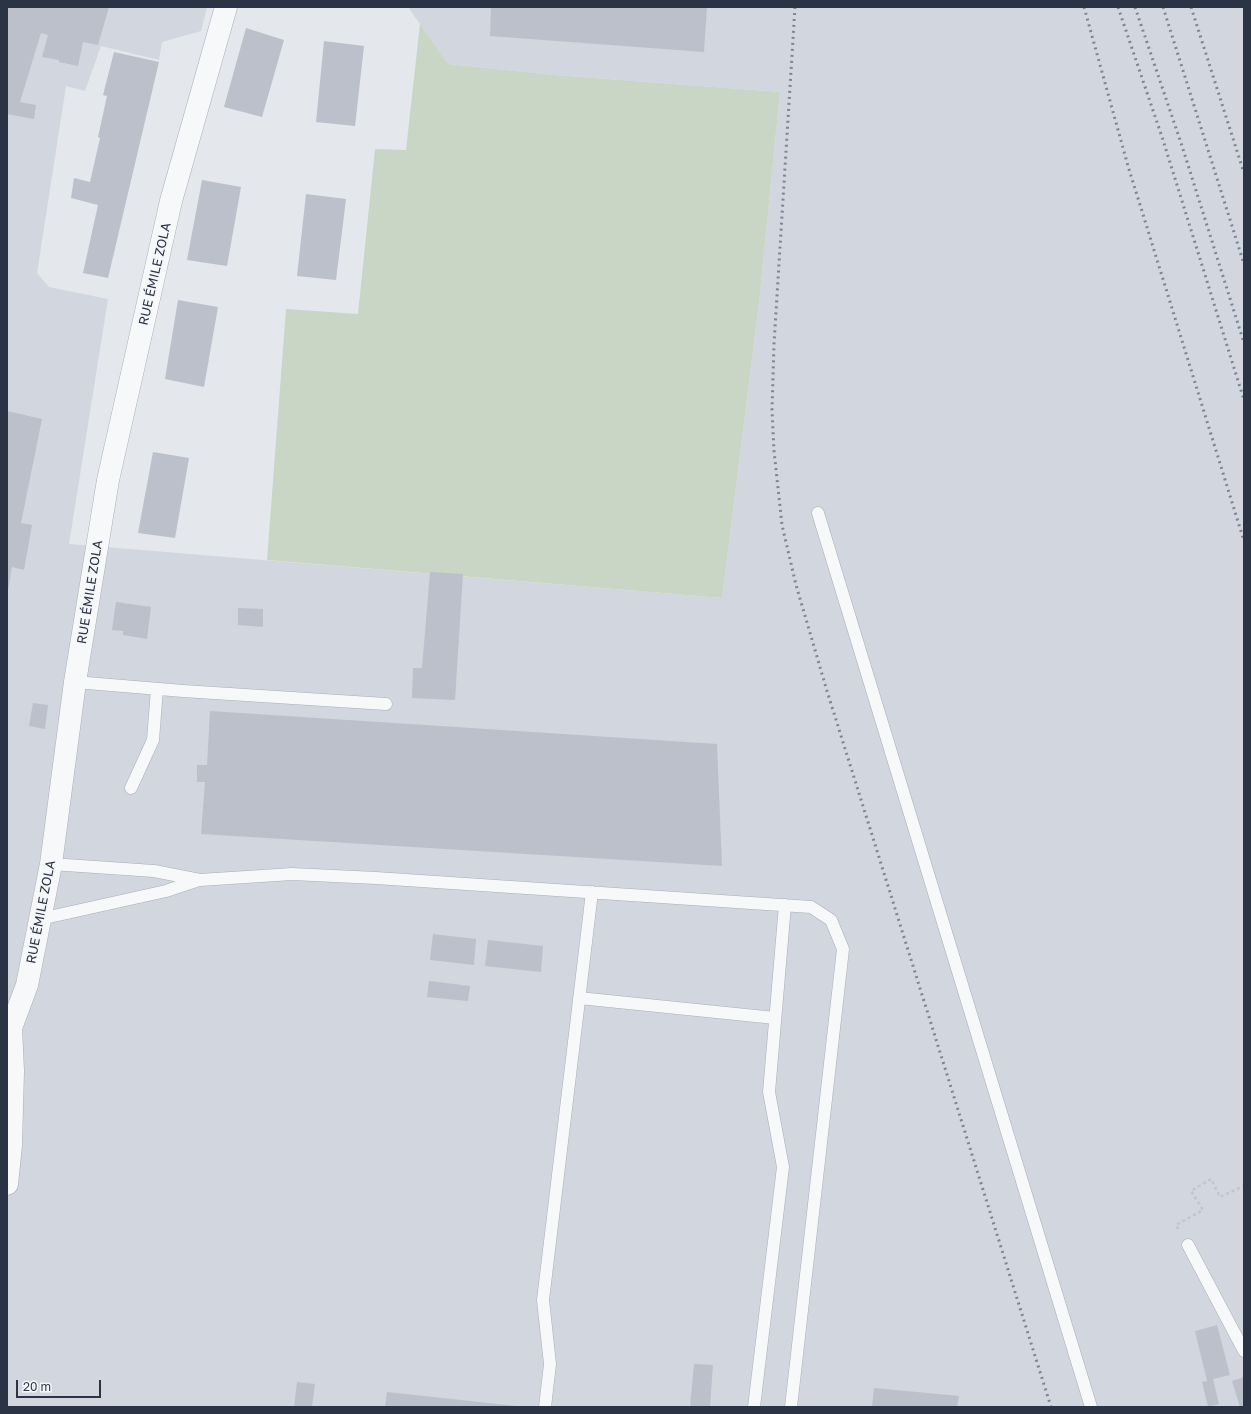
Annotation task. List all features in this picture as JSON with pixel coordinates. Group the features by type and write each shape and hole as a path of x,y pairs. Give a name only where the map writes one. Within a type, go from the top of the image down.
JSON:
{"street":[{"name":"RUE ÉMILE ZOLA","path":"7,1184 11,1144 13,1071 11,1028 27,985 50,864 75,682 108,480 171,201 226,7"}],"lane":[{"path":"818,513 1091,1407"},
{"path":"75,682 386,704"},
{"path":"131,788 153,740 157,689"},
{"path":"50,864 154,871 200,880"},
{"path":"40,919 166,891 200,880 292,874 376,878 811,907 831,920 843,949 791,1407"},
{"path":"545,1407 550,1364 543,1300 592,892"},
{"path":"754,1407 782,1167 769,1092 786,905"},
{"path":"579,998 775,1018"},
{"path":"1188,1245 1244,1351"}],"path":[{"path":"1188,1245 1176,1225 1203,1210 1191,1191 1211,1180 1220,1197 1244,1186"}],"shaded area":[{"path":"7,7 207,7 201,31 162,42 159,60 101,46 85,91 66,86 37,273 49,287 108,299 69,544 722,598 759,303 780,92 554,75 448,64 408,7 1244,7 1244,1407 7,1407"}],"green space":[{"path":"420,24 448,64 554,75 780,92 759,303 722,598 267,560 286,309 358,314 375,149 406,150"}],"building":[{"path":"7,7 109,7 98,45 83,42 78,66 59,62 59,60 42,57 48,35 41,33 20,102 36,105 34,119 7,114"},
{"path":"491,7 707,7 704,52 490,36"},
{"path":"246,28 284,40 262,117 224,107"},
{"path":"324,41 364,46 355,126 316,122"},
{"path":"114,52 159,62 108,278 83,273 98,205 71,198 74,178 90,182 100,138 98,137 107,96 103,95"},
{"path":"202,180 241,187 227,266 187,260"},
{"path":"306,194 346,199 336,280 297,276"},
{"path":"178,300 218,307 204,387 165,379"},
{"path":"7,411 42,419 21,523 32,525 24,570 12,567 8,591"},
{"path":"153,452 189,458 175,538 138,533"},
{"path":"430,572 463,574 455,700 412,698 413,668 422,668"},
{"path":"116,602 151,607 147,639 123,635 123,631 112,630"},
{"path":"238,608 263,609 263,627 238,625"},
{"path":"33,703 48,705 45,729 29,726"},
{"path":"210,711 717,744 722,866 201,834 205,782 197,782 197,765 207,765"},
{"path":"433,934 476,939 474,965 430,960"},
{"path":"488,940 543,946 541,972 485,966"},
{"path":"429,981 470,986 468,1001 427,997"},
{"path":"1217,1325 1230,1375 1213,1379 1219,1404 1208,1407 1202,1382 1207,1381 1195,1331"},
{"path":"694,1364 713,1365 710,1407 690,1407"},
{"path":"1244,1377 1244,1406 1240,1407 1232,1381"},
{"path":"297,1382 315,1384 312,1407 294,1407"},
{"path":"874,1388 959,1396 957,1407 872,1407"},
{"path":"387,1392 516,1406 516,1407 385,1407"}],"railway":[{"path":"795,7 774,344 772,410 774,451 782,525 796,585 827,691 1051,1407"},
{"path":"1084,7 1128,166 1244,541"},
{"path":"1118,7 1163,140 1244,400"},
{"path":"1135,7 1182,146 1244,343"},
{"path":"1163,7 1244,264"},
{"path":"1191,7 1244,173"}]}
